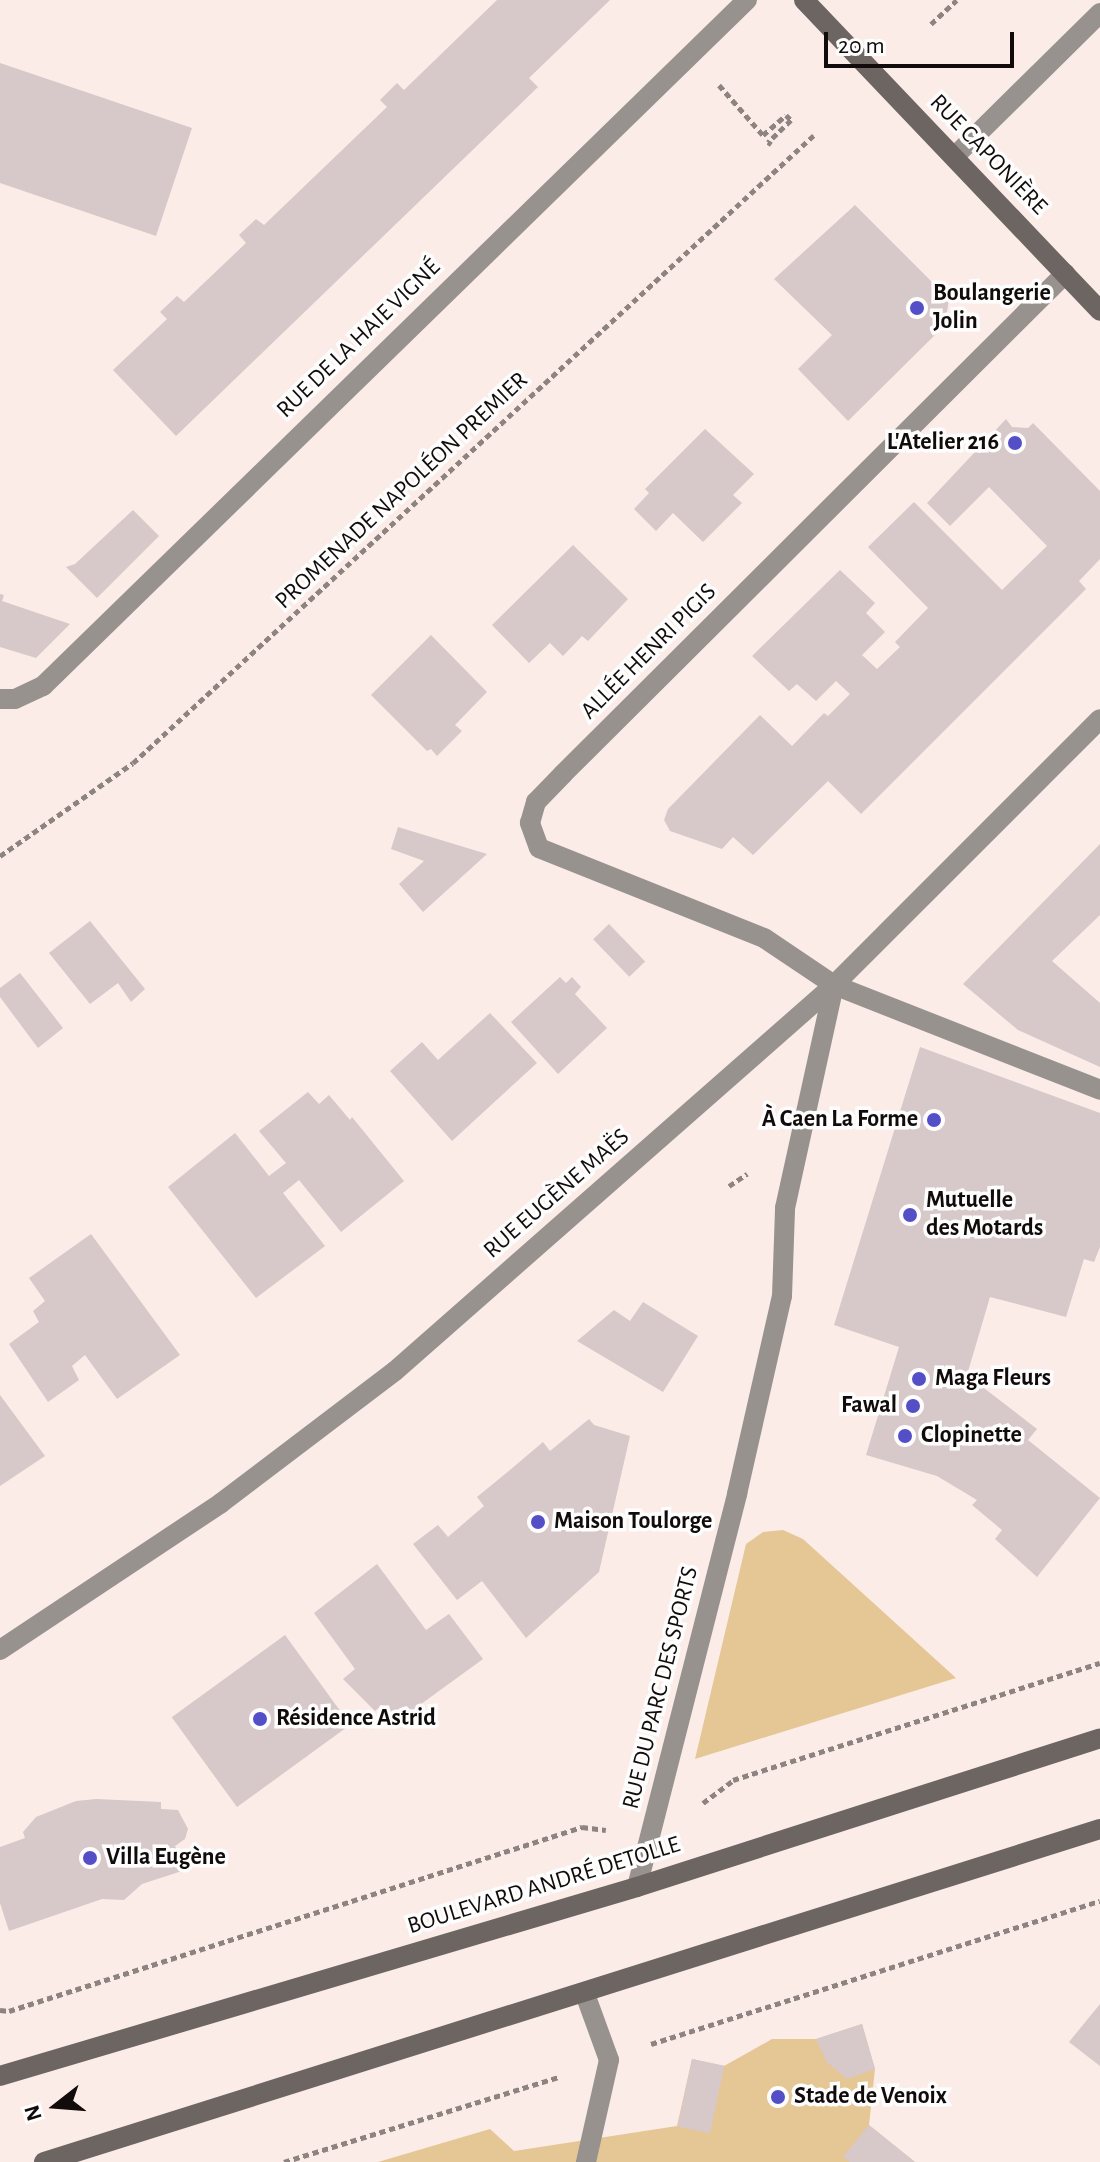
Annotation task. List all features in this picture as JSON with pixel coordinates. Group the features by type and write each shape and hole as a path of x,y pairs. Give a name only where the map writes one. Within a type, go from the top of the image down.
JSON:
{"main road":[{"name":"RUE CAPONIÈRE","path":"804,0 1100,311"},
{"name":"BOULEVARD ANDRÉ DETOLLE","path":"0,2076 637,1887 1100,1738"},
{"path":"44,2162 585,1994 1100,1829"}],"street":[{"name":"RUE DE LA HAIE VIGNÉ","path":"0,699 15,699 43,686 747,0"},
{"path":"954,157 1100,13"},
{"name":"ALLÉE HENRI PIGIS","path":"1065,274 563,774 536,802 530,823 539,848 764,938 834,985 1100,1090"},
{"name":"RUE EUGÈNE MAËS","path":"0,1650 221,1503 395,1371 834,985 1100,719"},
{"name":"RUE DU PARC DES SPORTS","path":"637,1887 737,1494 782,1296 785,1208 834,985"},
{"path":"585,1994 609,2060 586,2162"}],"path":[{"path":"931,24 957,0"},
{"path":"719,86 763,135 786,115 791,120 768,142 771,144"},
{"name":"PROMENADE NAPOLÉON PREMIER","path":"0,856 133,763 814,135"},
{"path":"0,2010 9,2011 582,1827 616,1832 654,1821 708,1801 733,1780 1100,1663"},
{"path":"284,2162 1100,1901"}],"shaded area":[{"path":"783,1530 803,1539 956,1678 695,1759 746,1544 763,1532"},
{"name":"Stade de Venoix","path":"862,2024 875,2069 869,2125 915,2162 378,2162 490,2129 514,2151 677,2126 692,2059 724,2066 772,2039 816,2039"}],"building":[{"path":"497,0 610,0 529,78 538,87 176,436 113,370 167,319 160,312 177,296 184,302 246,243 239,235 256,219 264,225 387,107 380,100 397,83 404,90"},
{"path":"0,63 192,128 156,236 0,183"},
{"path":"855,205 949,299 945,325 848,421 798,369 832,335 774,279"},
{"path":"1006,419 1012,427 1028,428 1033,423 1100,491 1100,559 1079,581 1086,589 861,814 828,781 753,855 733,837 722,849 670,831 664,820 668,809 760,715 792,746 824,713 828,716 850,694 836,681 816,701 797,684 789,691 752,656 840,570 875,603 866,613 885,632 862,655 877,669 900,647 895,642 928,608 868,547 914,502 1002,590 1047,546 989,487 950,526 927,503"},
{"path":"705,429 754,474 733,495 742,503 703,542 673,513 656,531 634,509 649,493 645,489"},
{"path":"133,510 159,536 97,598 66,567 75,564"},
{"path":"573,545 628,599 588,641 582,636 563,656 550,643 529,663 492,625"},
{"path":"0,594 4,595 2,601 70,624 36,658 0,647"},
{"path":"431,635 487,692 455,725 462,731 437,756 431,749 427,751 371,695"},
{"path":"398,827 487,854 423,912 399,884 424,861 391,849"},
{"path":"1100,844 1100,915 1052,961 1100,1003 1100,1067 1018,1030 963,984"},
{"path":"90,921 145,989 131,1002 118,983 90,1004 49,953"},
{"path":"609,924 645,961 629,977 593,939"},
{"path":"20,973 63,1028 38,1048 0,997 0,988"},
{"path":"560,977 566,983 572,977 581,987 575,994 607,1028 558,1074 511,1022"},
{"path":"490,1013 537,1063 452,1141 390,1071 422,1042 438,1060"},
{"path":"920,1047 1100,1113 1100,1247 1094,1262 1084,1259 1066,1317 990,1297 967,1375 1037,1429 1028,1440 1100,1498 1037,1577 995,1539 1002,1530 972,1505 977,1500 937,1476 866,1455 899,1347 834,1325"},
{"path":"308,1092 319,1104 329,1095 350,1120 352,1117 404,1181 341,1232 299,1180 283,1193 325,1246 256,1298 168,1187 235,1133 269,1176 286,1163 259,1131"},
{"path":"91,1234 180,1355 117,1399 85,1355 72,1366 79,1380 48,1402 9,1344 39,1322 33,1311 45,1301 29,1278"},
{"path":"643,1302 698,1336 663,1392 577,1341 614,1310 630,1321"},
{"path":"0,1395 45,1456 0,1486"},
{"name":"Maison Toulorge","path":"589,1419 594,1425 630,1436 599,1572 526,1638 482,1581 457,1600 413,1544 438,1525 448,1537 484,1506 477,1497 543,1442 550,1451"},
{"path":"377,1564 426,1630 449,1614 483,1659 395,1723 382,1705 375,1711 343,1679 355,1669 314,1613"},
{"name":"Résidence Astrid","path":"285,1635 350,1725 237,1807 172,1717"},
{"name":"Villa Eugène","path":"76,1801 161,1802 161,1809 178,1810 188,1829 185,1839 175,1846 185,1870 142,1884 124,1900 102,1899 9,1931 0,1903 0,1847 25,1838 23,1832 36,1817"},
{"path":"1100,2004 1100,2066 1069,2042"},
{"path":"862,2024 875,2069 847,2079 827,2062 816,2039"},
{"path":"692,2059 724,2066 710,2133 678,2126"},
{"path":"869,2125 915,2162 850,2162 843,2157"}],"place":[{"name":"Boulangerie Jolin","path":"917,308"},
{"name":"L'Atelier 216","path":"1015,443"},
{"name":"À Caen La Forme","path":"934,1120"},
{"name":"Mutuelle des Motards","path":"910,1215"},
{"name":"Maga Fleurs","path":"919,1379"},
{"name":"Fawal","path":"913,1406"},
{"name":"Clopinette","path":"905,1436"},
{"name":"Maison Toulorge","path":"538,1522"},
{"name":"Résidence Astrid","path":"260,1719"},
{"name":"Villa Eugène","path":"90,1858"},
{"name":"Stade de Venoix","path":"778,2097"}]}
